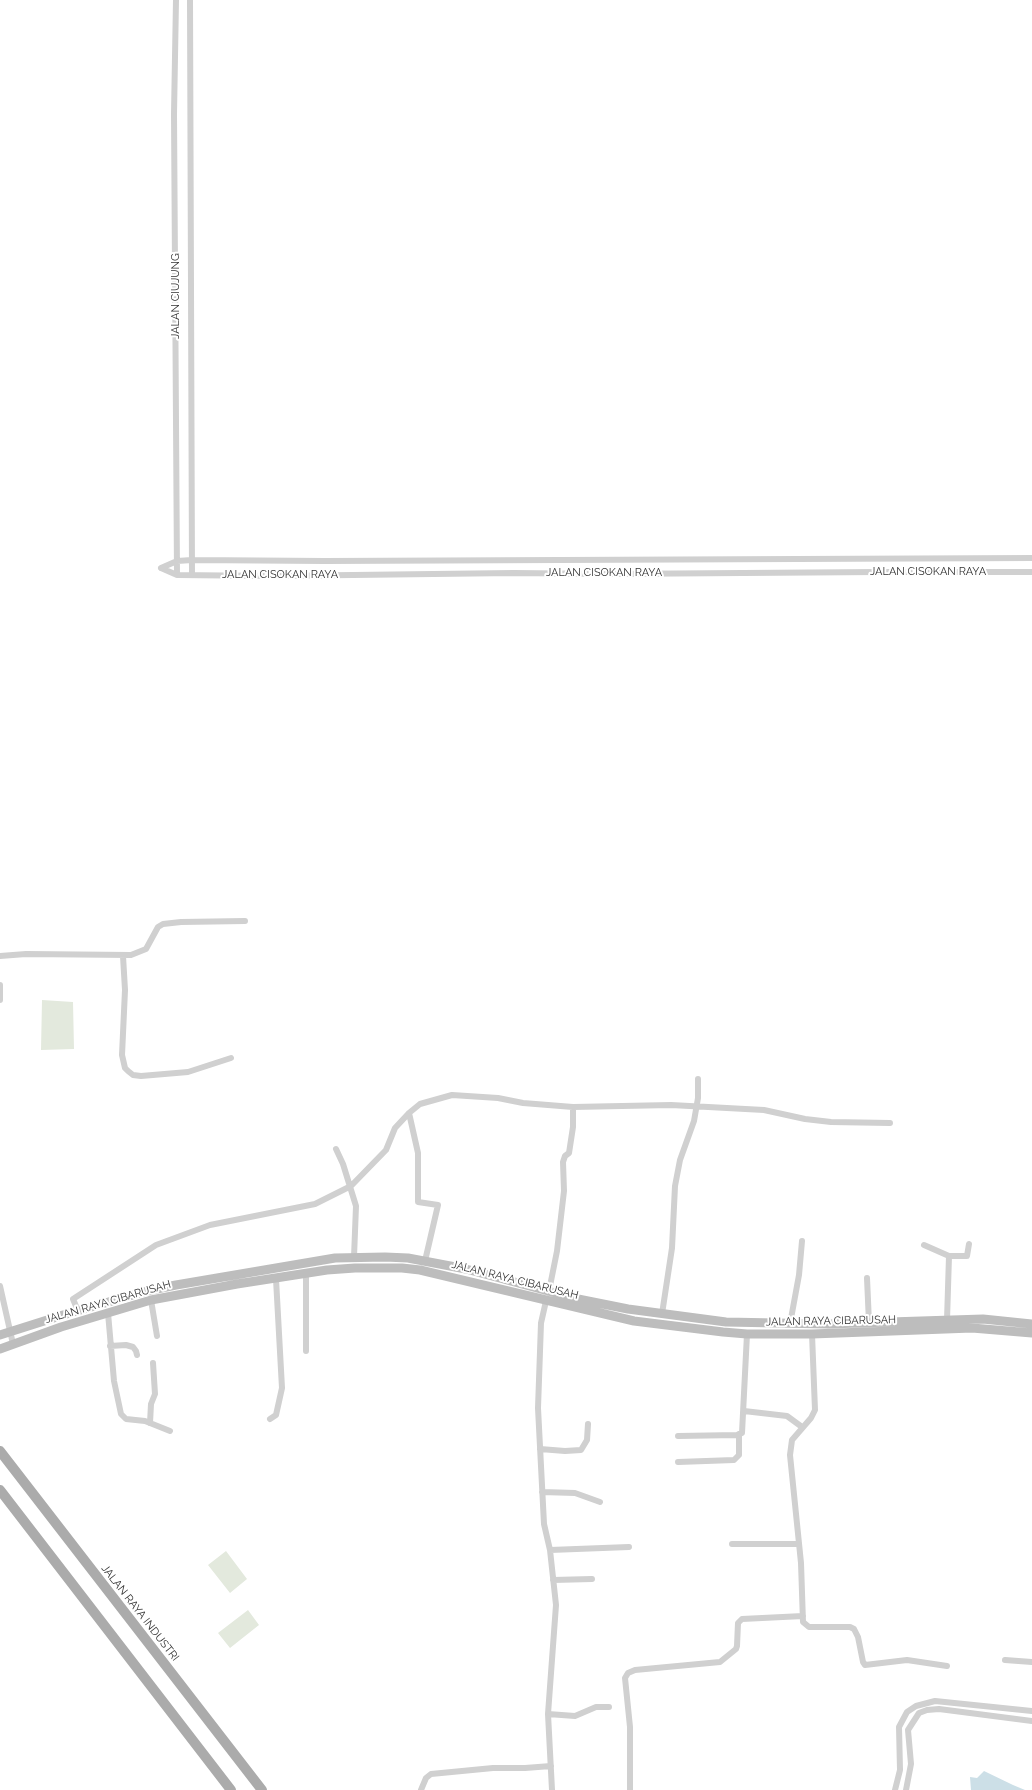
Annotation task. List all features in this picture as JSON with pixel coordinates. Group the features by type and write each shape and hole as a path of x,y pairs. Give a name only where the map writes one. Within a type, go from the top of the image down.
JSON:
{"main road":[{"name":"JALAN RAYA INDUSTRI","path":"0,1451 262,1790"},
{"path":"0,1490 231,1790"}],"street":[{"name":"JALAN CIUJUNG","path":"176,0 174,114 177,575"},
{"path":"190,0 192,575"},
{"name":"JALAN CISOKAN RAYA","path":"1032,558 325,561 192,560 177,561 161,568 177,575 1032,572"},
{"path":"0,956 26,954 123,956 138,954 146,949 158,927 163,924 181,922 246,921"},
{"path":"123,956 125,990 122,1054 125,1068 133,1075 160,1075 188,1072 231,1058"},
{"path":"0,986 0,1000"},
{"path":"662,1314 672,1248 677,1171 697,1106 698,1079"},
{"path":"78,1311 73,1300 156,1245 210,1225 315,1204 351,1186 386,1150 394,1128 409,1113 420,1104 452,1094 498,1098 529,1104 573,1107 658,1105 697,1106 764,1110 805,1119 831,1122 890,1123"},
{"path":"549,1291 557,1251 564,1191 563,1162 564,1156 569,1153 573,1127 573,1107"},
{"path":"409,1113 418,1153 418,1202 438,1205 425,1261"},
{"path":"336,1149 351,1186 357,1212 354,1257"},
{"path":"792,1334 791,1324 799,1275 802,1241"},
{"path":"924,1245 949,1256 967,1256 969,1244"},
{"path":"947,1320 949,1256"},
{"name":"JALAN RAYA CIBARUSAH","path":"0,1335 147,1291 285,1266 335,1258 354,1257 410,1258 466,1269 603,1304 662,1314 726,1322 791,1324 869,1323 983,1318 1032,1324"},
{"path":"365,1257 366,1268"},
{"path":"410,1258 410,1268"},
{"name":"JALAN RAYA CIBARUSAH","path":"0,1349 61,1327 151,1300 237,1284 336,1269 366,1268 410,1268 634,1321 748,1334 812,1334 972,1328 1032,1333"},
{"path":"306,1274 306,1351"},
{"path":"867,1278 869,1323"},
{"path":"270,1419 276,1415 282,1388 276,1279"},
{"path":"0,1286 13,1344"},
{"path":"151,1300 157,1336"},
{"path":"546,1301 541,1323 538,1408 544,1524 550,1550 556,1615 548,1714 552,1790"},
{"path":"108,1313 114,1381 121,1414 126,1419 150,1423 170,1431"},
{"path":"678,1462 734,1460 739,1455 739,1434 742,1432 744,1411 748,1334"},
{"path":"812,1334 815,1410 812,1416 792,1440 790,1455 802,1563 803,1622 809,1627 850,1627 854,1629 856,1631 865,1665 907,1660 947,1666"},
{"path":"110,1346 126,1345 132,1347 136,1351 137,1355"},
{"path":"150,1423 151,1404 155,1394 153,1363"},
{"path":"744,1411 786,1416 802,1427"},
{"path":"540,1449 565,1452 581,1450 587,1440 588,1424"},
{"path":"678,1436 739,1434"},
{"path":"542,1492 574,1493 600,1502"},
{"path":"732,1544 799,1544"},
{"path":"550,1550 629,1547"},
{"path":"553,1580 592,1579"},
{"path":"630,1790 630,1727 625,1678 628,1673 635,1670 720,1662 736,1649 738,1623 742,1620 803,1616"},
{"path":"1005,1660 1032,1662"},
{"path":"895,1790 900,1770 899,1727 907,1712 916,1706 936,1701 1032,1711"},
{"path":"548,1714 575,1716 596,1707 609,1707"},
{"path":"906,1790 911,1764 908,1730 920,1713 927,1710 939,1709 1032,1721"},
{"path":"421,1790 426,1778 431,1774 493,1768 551,1766"}],"shaded area":[{"path":"42,1000 73,1002 74,1049 41,1050"},
{"path":"226,1551 247,1579 230,1593 208,1565"},
{"path":"248,1610 259,1625 230,1648 218,1633"},
{"path":"984,1771 1025,1790 971,1790 970,1777 977,1778"}]}
